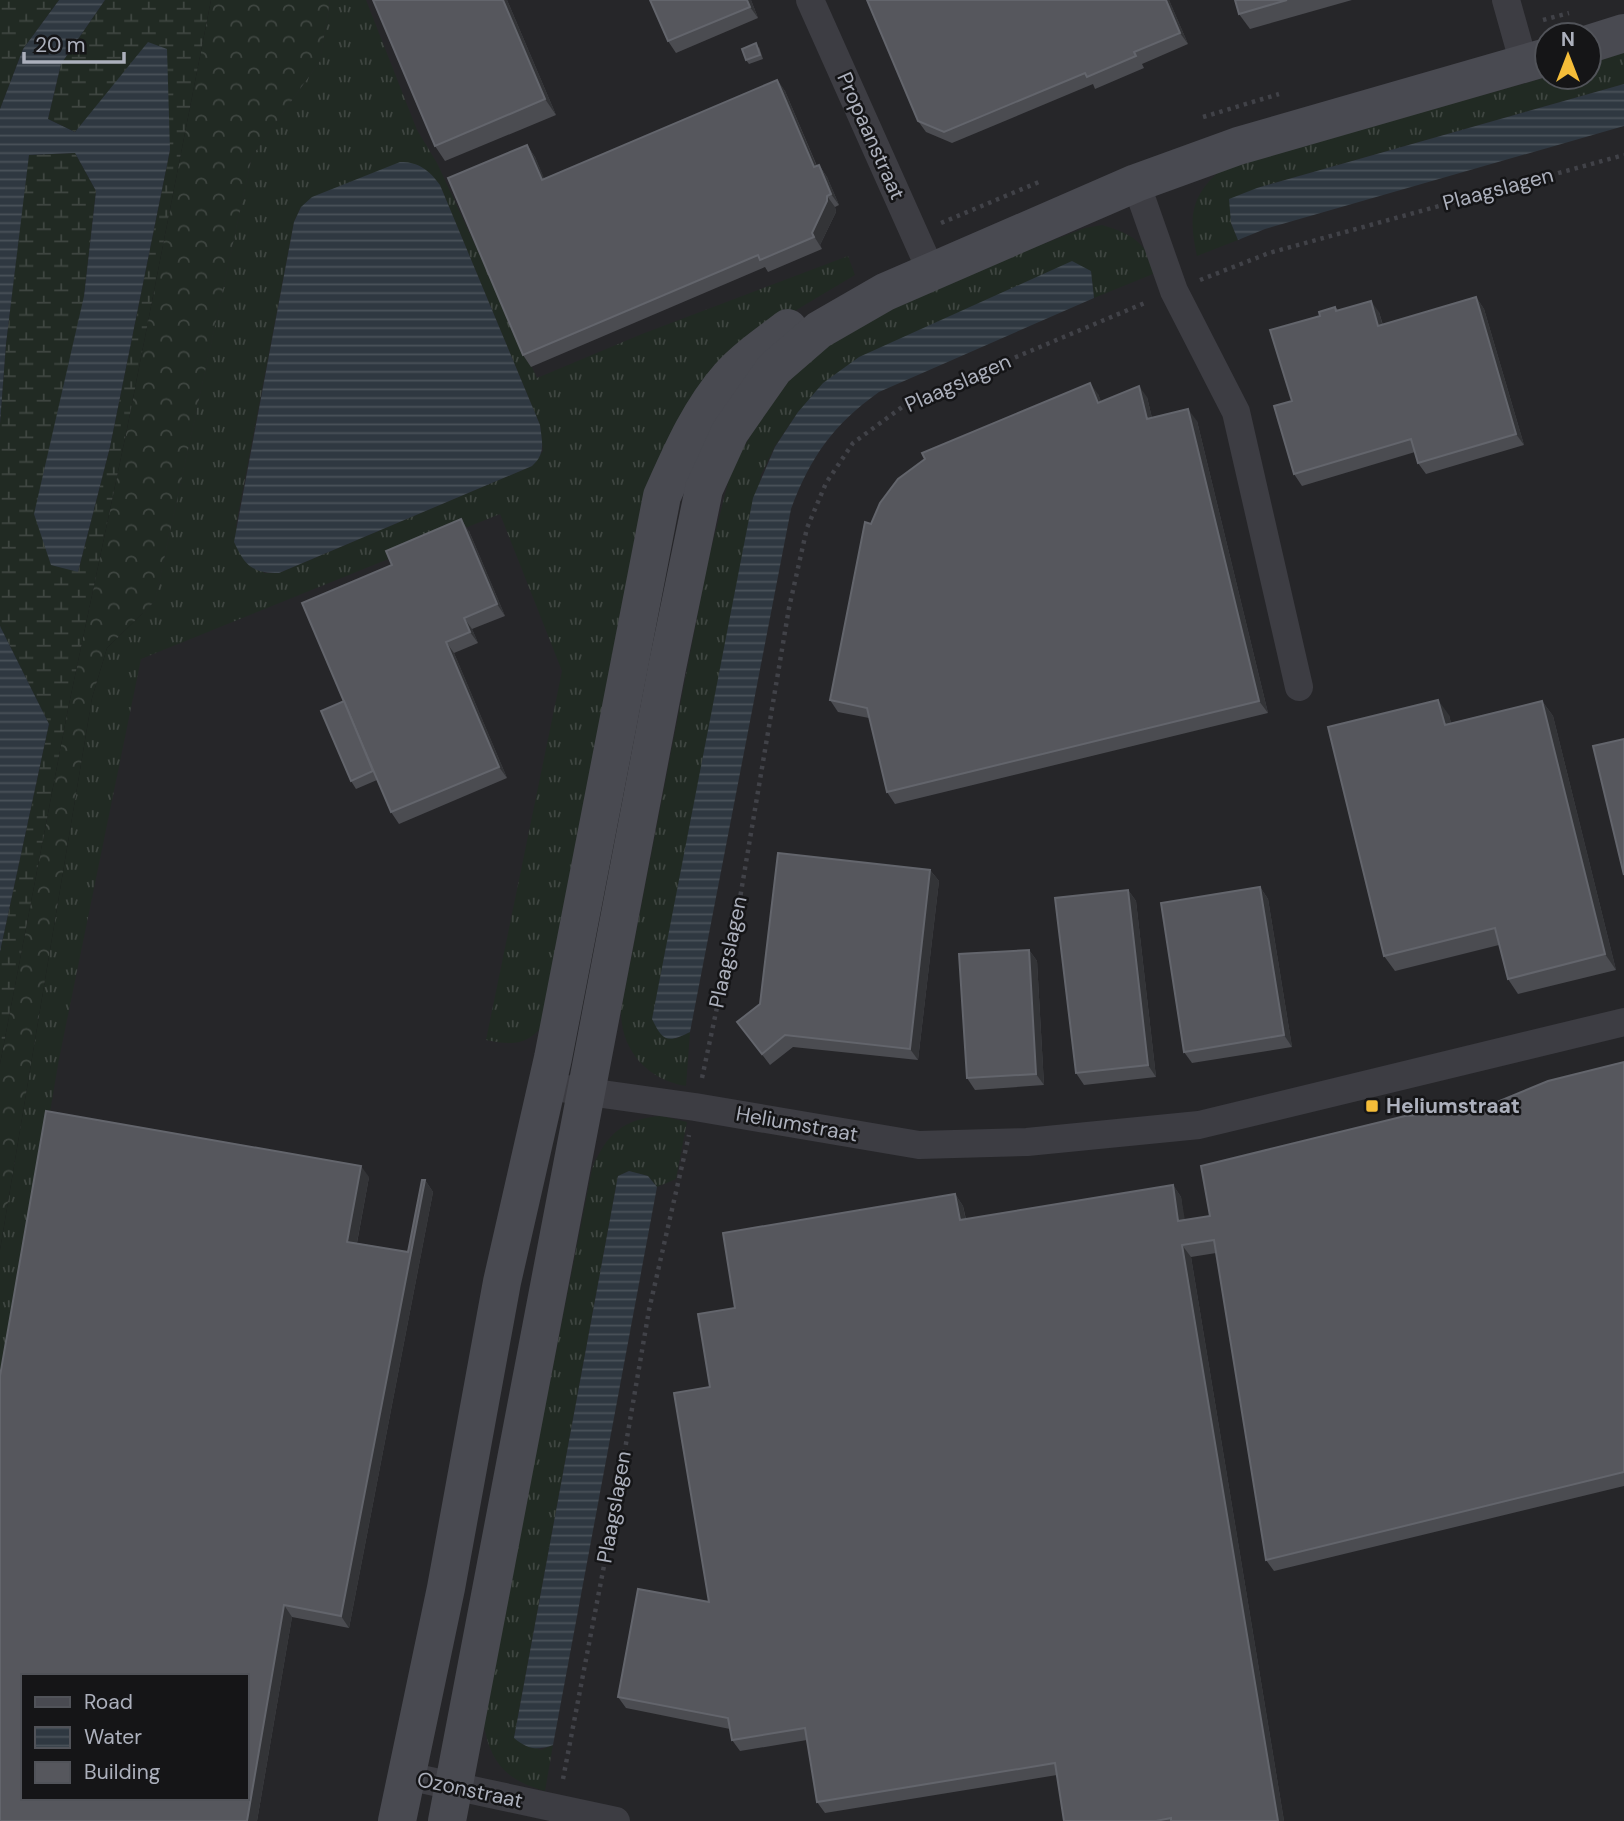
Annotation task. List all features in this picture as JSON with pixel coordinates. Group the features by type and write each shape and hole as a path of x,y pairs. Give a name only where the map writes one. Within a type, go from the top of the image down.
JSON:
{"street":[{"name":"Propaanstraat","path":"810,0 931,271"},
{"path":"1506,0 1533,57"},
{"path":"1603,40 1624,33"},
{"path":"450,1804 667,668 704,489 730,432 774,369 819,330 884,292 1136,183 1238,146 1533,62"},
{"path":"1136,183 1174,291 1236,412 1299,687"},
{"path":"397,1821 446,1588 502,1282 547,1086 662,496 683,449 728,377 759,349 793,325 821,311 884,292"},
{"name":"Heliumstraat","path":"547,1086 695,1107 919,1145 1040,1141 1199,1125 1624,1021"},
{"name":"Ozonstraat","path":"407,1776 450,1804 558,1808 616,1821"}],"path":[{"name":"Plaagslagen","path":"558,1808 649,1310 739,904 789,608 807,528 826,483 853,443 909,402 1174,291 1269,253 1624,155"}],"shaded area":[{"path":"264,0 1624,0 1624,1821 0,1821 0,1335"}],"green space":[{"path":"0,0 59,0 23,49 0,109"},
{"path":"105,0 211,0 127,429 68,709 0,1064 0,952 49,724 0,626 0,424 6,344 29,155 75,153 96,191 84,296 78,572 110,447 170,150 95,109 75,132 48,119 61,64"},
{"path":"211,0 330,0 320,61 252,156 155,601 107,648 92,698 0,1250 0,1064 68,709 127,429"},
{"path":"330,0 366,0 417,130 437,163 537,378 642,334 848,256 855,275 798,309 749,343 711,379 546,1021 527,1039 513,1043 486,1040 562,671 500,514 141,659 59,1059 0,1408 0,1250 92,698 107,648 155,601 252,156 320,61","holes":["440,185 540,425 543,451 532,466 279,573 264,573 236,526 294,222 301,207"]},
{"path":"1624,50 1624,84 1603,90 1603,56"},
{"path":"1533,81 1533,91 1599,91 1257,188 1231,223 1238,240 1197,256 1193,229 1195,207 1204,188 1223,168"},
{"path":"1102,225 1121,231 1139,243 1156,265 1153,274 1094,298 1091,271 798,412 775,446 761,475 675,1039 690,1032 686,1086 659,1077 648,1070 631,1050 625,1037 621,1010 708,561 732,467 774,396 811,358 848,330 953,278 1085,228"},
{"path":"662,1116 687,1122 676,1179 657,1187 648,1176 629,1171 618,1176 514,1738 541,1750 553,1745 545,1791 519,1781 502,1767 490,1748 483,1721 592,1169 610,1137 618,1130 637,1120"}],"water":[{"path":"59,0 105,0 61,64 48,119 75,132 148,42 167,49 170,150 110,447 78,572 51,565 34,514 84,296 96,191 75,153 29,155 6,344 0,424 0,109 23,49"},
{"path":"1624,84 1624,126 1265,229 1238,240 1231,223 1229,199 1257,188"},
{"path":"400,162 413,163 423,168 440,185 540,425 541,452 532,466 279,573 256,570 242,557 234,542 294,222 301,207 312,197"},
{"path":"1072,261 1091,271 1094,298 879,392 836,430 807,473 791,509 690,1032 671,1039 663,1036 652,1019 753,498 775,447 798,412 823,383 859,357"},
{"path":"0,626 49,724 0,952"},
{"path":"629,1171 648,1176 657,1187 553,1745 532,1748 514,1738 618,1176"}],"building":[{"path":"373,0 503,0 545,99 435,146"},
{"path":"650,0 747,0 750,7 668,41"},
{"path":"867,0 1166,0 1180,33 1134,52 1136,56 1087,77 1085,73 944,132 918,121"},
{"path":"1235,0 1287,0 1239,14"},
{"path":"756,43 760,55 746,60 742,49"},
{"path":"777,80 814,167 819,165 831,194 827,196 812,233 814,237 760,260 758,255 523,355 448,178 527,145 542,180"},
{"path":"1476,297 1516,434 1418,463 1411,439 1294,474 1274,406 1292,401 1270,330 1320,316 1319,312 1335,307 1336,311 1371,301 1378,326"},
{"path":"1090,383 1098,403 1139,386 1147,419 1188,409 1259,701 887,792 867,708 830,700 865,522 871,524 880,503 898,479 925,459 922,453"},
{"path":"461,519 497,604 464,618 470,632 446,642 499,767 391,812 302,603 392,565 386,551"},
{"path":"1438,700 1445,725 1542,701 1605,954 1508,979 1495,928 1384,956 1328,727"},
{"path":"344,701 373,771 351,781 321,711"},
{"path":"1624,739 1624,875 1593,746"},
{"path":"778,853 930,870 910,1049 785,1035 762,1054 737,1022 760,1004"},
{"path":"1260,887 1284,1035 1184,1052 1161,903"},
{"path":"1128,890 1148,1065 1076,1073 1055,898"},
{"path":"1029,950 1036,1074 967,1078 959,954"},
{"path":"1624,1062 1624,1472 1266,1560 1214,1240 1182,1245 1278,1821 1171,1821 1171,1818 1156,1821 1064,1821 1055,1763 817,1802 805,1728 732,1740 728,1718 618,1697 638,1589 709,1602 674,1393 710,1387 698,1314 735,1308 723,1233 955,1194 960,1220 1173,1185 1178,1221 1210,1216 1201,1166 1405,1116 1458,1112 1472,1109 1471,1104 1483,1101 1484,1106 1490,1105 1548,1081"},
{"path":"46,1111 361,1166 347,1242 408,1252 422,1180 425,1180 341,1616 284,1605 247,1821 0,1821 0,1376"}],"place":[{"name":"Heliumstraat","path":"1372,1106"}]}
